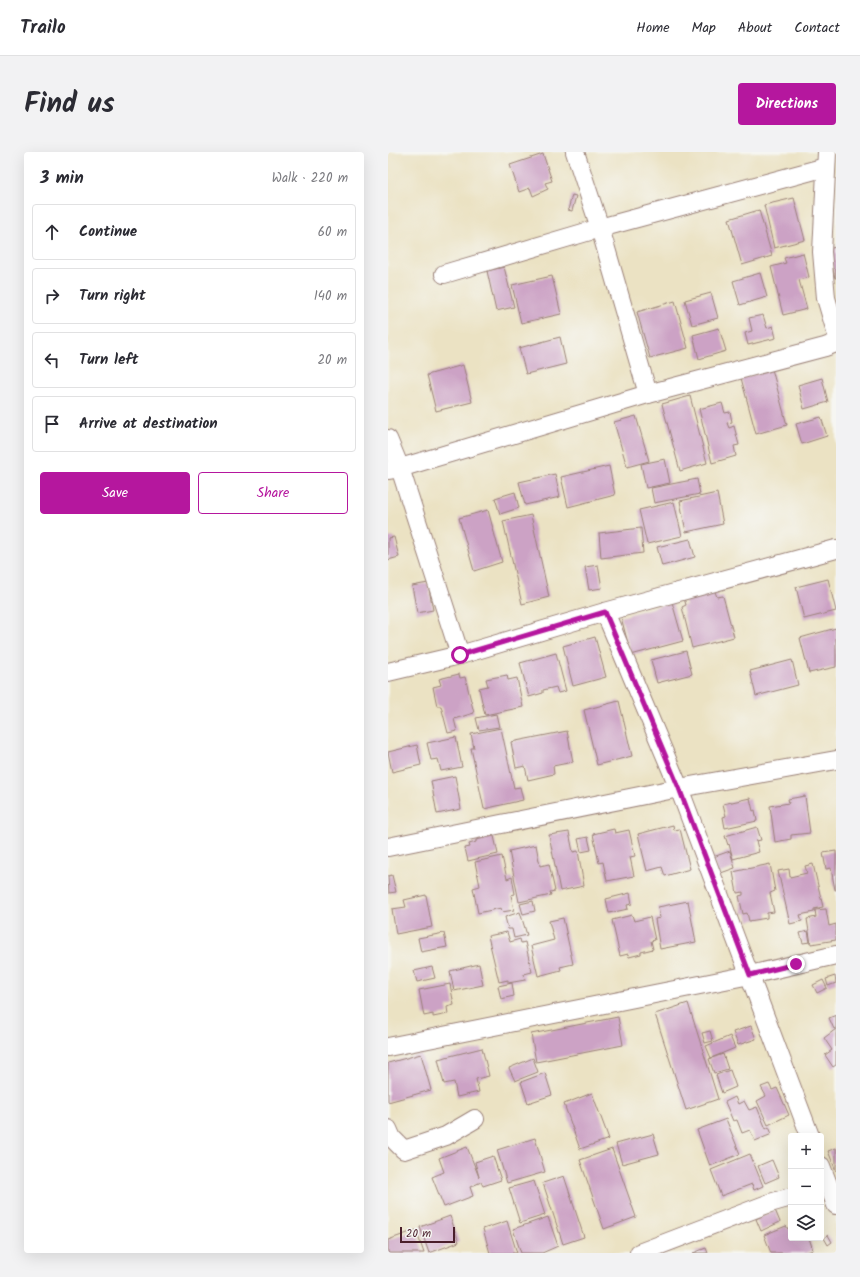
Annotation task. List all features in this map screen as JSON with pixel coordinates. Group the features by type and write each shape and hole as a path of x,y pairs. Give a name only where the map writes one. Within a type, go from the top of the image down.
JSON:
{"street":[{"path":"576,152 600,228 648,394"},
{"path":"444,274 826,159 822,252 826,298 836,332"},
{"path":"394,469 648,394 826,347 836,343"},
{"path":"388,439 394,469 460,655"},
{"path":"388,672 460,655 605,612 836,549"},
{"path":"605,612 679,788 809,1133"},
{"path":"388,847 679,788 836,760"},
{"path":"388,1048 750,975 836,955"},
{"path":"388,1129 392,1138 404,1150 446,1136 475,1119"},
{"path":"822,1169 825,1187 836,1205"},
{"path":"639,1253 788,1197"}],"building":[{"path":"543,154 552,181 545,183 548,189 533,196 530,188 519,192 510,165"},
{"path":"572,195 576,196 572,211 568,210"},
{"path":"794,198 805,240 774,248 764,205"},
{"path":"759,210 772,256 742,265 729,219"},
{"path":"836,247 836,278 835,278 828,249"},
{"path":"803,253 809,277 799,280 807,309 783,315 771,267 786,263 784,258"},
{"path":"504,267 514,307 496,311 487,271"},
{"path":"760,273 767,297 740,305 733,281"},
{"path":"552,276 561,314 521,323 512,285"},
{"path":"711,293 718,318 692,325 685,300"},
{"path":"675,301 688,348 650,358 637,312"},
{"path":"763,315 767,328 773,326 776,338 748,345 745,333 752,331 749,318"},
{"path":"719,328 726,351 699,359 693,335"},
{"path":"560,337 566,364 526,374 519,348"},
{"path":"463,365 472,402 436,411 427,375"},
{"path":"772,369 787,425 756,434 741,378"},
{"path":"822,378 828,402 804,409 798,385"},
{"path":"690,396 707,463 680,471 662,404"},
{"path":"722,403 725,413 730,412 732,422 727,423 729,428 734,426 739,445 734,446 736,456 712,463 699,409"},
{"path":"636,416 649,461 627,467 614,422"},
{"path":"821,417 827,436 802,444 796,424"},
{"path":"665,459 670,483 646,488 641,464"},
{"path":"609,466 615,495 568,507 561,477"},
{"path":"555,474 560,497 525,505 519,482"},
{"path":"697,479 700,494 654,503 651,488"},
{"path":"515,492 519,508 500,514 495,498"},
{"path":"717,493 723,524 686,532 680,501"},
{"path":"674,502 682,536 647,544 639,510"},
{"path":"488,510 502,562 474,571 459,518"},
{"path":"531,515 549,597 522,604 503,521"},
{"path":"641,528 643,553 601,558 599,533"},
{"path":"394,537 399,557 388,560 388,538"},
{"path":"690,539 695,557 662,566 657,547"},
{"path":"598,565 602,588 589,590 585,567"},
{"path":"828,579 836,611 804,619 796,587"},
{"path":"428,583 433,610 417,613 412,586"},
{"path":"714,589 717,597 723,596 734,637 692,648 682,607 686,605 684,598"},
{"path":"672,602 683,641 631,655 621,617"},
{"path":"836,628 836,667 809,673 800,638"},
{"path":"595,637 606,677 573,686 563,646"},
{"path":"686,651 692,674 657,683 651,660"},
{"path":"556,653 566,691 558,693 556,687 543,690 543,693 529,697 520,663"},
{"path":"792,660 798,685 756,696 750,671"},
{"path":"459,674 460,678 465,677 474,713 454,719 457,731 448,733 441,706 437,706 433,687 441,685 439,679"},
{"path":"507,675 508,680 517,678 523,707 485,715 479,688 488,686 486,679"},
{"path":"619,701 632,756 597,765 584,710"},
{"path":"496,714 499,727 479,730 476,718"},
{"path":"501,728 514,788 520,787 523,800 484,809 471,748 474,748 471,734"},
{"path":"567,731 573,762 553,766 554,774 528,780 525,766 516,768 511,742"},
{"path":"456,737 462,767 441,771 438,759 431,760 427,743"},
{"path":"417,745 421,765 392,772 388,752"},
{"path":"455,776 461,809 437,814 431,781"},
{"path":"805,796 810,833 791,835 791,839 775,842 770,806 789,803 788,799"},
{"path":"750,798 753,811 755,810 757,821 725,828 723,817 726,816 723,804"},
{"path":"673,825 674,830 680,829 690,869 665,876 662,867 647,871 638,834"},
{"path":"757,827 761,840 756,841 759,852 733,859 725,836"},
{"path":"614,829 615,833 629,830 635,856 630,857 634,876 607,881 603,862 599,863 593,834"},
{"path":"569,832 573,852 578,851 584,886 560,891 549,835"},
{"path":"494,836 498,854 468,861 465,848 470,847 469,844 476,842 476,840"},
{"path":"588,837 591,850 581,852 578,839"},
{"path":"536,845 540,866 549,864 555,891 550,892 551,895 519,902 509,851"},
{"path":"730,851 735,868 718,874 713,857"},
{"path":"836,851 835,890 831,868 826,869 823,853"},
{"path":"502,856 507,879 512,877 515,894 511,895 514,910 502,912 501,908 478,913 473,888 480,886 475,862"},
{"path":"770,864 775,891 770,893 774,912 767,913 767,918 749,921 747,913 743,914 739,896 743,895 743,892 737,893 733,872"},
{"path":"813,864 823,907 814,909 814,912 800,915 802,921 790,924 778,871 789,869 790,877 807,873 805,866"},
{"path":"392,875 396,892 389,893 388,876"},
{"path":"630,893 632,904 627,905 628,909 609,913 606,899"},
{"path":"426,895 432,927 396,934 392,909 406,907 404,900"},
{"path":"533,901 535,911 523,914 520,904"},
{"path":"688,901 696,942 660,949 655,919 660,918 658,907"},
{"path":"826,909 829,926 836,924 836,940 811,944 807,919 816,917 815,910"},
{"path":"520,912 527,935 514,938 512,929 508,929 505,917"},
{"path":"632,915 634,921 650,917 655,940 651,941 653,949 629,957 628,954 620,956 612,920"},
{"path":"563,918 573,964 560,967 561,970 538,976 531,946 554,940 549,921"},
{"path":"808,931 810,942 803,943 800,933"},
{"path":"507,932 510,942 520,939 521,943 525,942 532,972 524,974 525,980 508,983 508,980 499,982 488,936"},
{"path":"444,933 447,947 421,952 418,938"},
{"path":"479,964 483,985 454,991 450,971"},
{"path":"432,967 435,978 417,982 414,971"},
{"path":"835,976 836,983 828,986 826,979"},
{"path":"823,980 827,988 817,993 813,985"},
{"path":"512,983 514,996 501,999 498,986"},
{"path":"450,984 454,1005 447,1007 448,1014 433,1017 433,1014 424,1016 419,990"},
{"path":"688,1003 718,1099 686,1110 655,1014"},
{"path":"836,1015 836,1028 834,1029 829,1018"},
{"path":"618,1017 623,1045 536,1062 531,1034"},
{"path":"751,1026 756,1039 738,1045 733,1032"},
{"path":"836,1029 836,1065 833,1067 825,1055 832,1050 824,1038"},
{"path":"710,1031 713,1041 705,1043 702,1033"},
{"path":"730,1036 735,1048 711,1058 706,1046"},
{"path":"482,1048 489,1076 476,1079 479,1092 457,1097 454,1082 444,1084 438,1059"},
{"path":"421,1054 431,1090 388,1102 388,1063"},
{"path":"723,1054 728,1069 714,1073 709,1059"},
{"path":"533,1058 538,1072 515,1081 509,1068"},
{"path":"730,1070 736,1087 722,1093 716,1075"},
{"path":"545,1073 552,1095 528,1103 521,1082"},
{"path":"769,1084 772,1090 777,1088 789,1115 768,1125 757,1101 766,1096 761,1087"},
{"path":"592,1093 609,1139 580,1149 564,1104"},
{"path":"735,1097 738,1104 744,1101 749,1110 757,1107 766,1129 769,1127 772,1134 755,1141 750,1130 742,1133 737,1120 733,1121 725,1102"},
{"path":"726,1119 740,1154 710,1166 697,1130"},
{"path":"653,1134 659,1154 622,1164 616,1144"},
{"path":"535,1138 545,1172 507,1183 497,1150"},
{"path":"467,1147 479,1177 475,1162 493,1156 501,1180 483,1186 481,1182 470,1187 473,1196 444,1207 432,1177 444,1172 439,1158"},
{"path":"836,1148 836,1171 828,1151"},
{"path":"612,1149 636,1217 604,1229 580,1160"},
{"path":"750,1154 763,1186 754,1190 752,1184 721,1196 711,1170"},
{"path":"772,1160 779,1177 765,1183 758,1166"},
{"path":"564,1176 584,1237 563,1244 543,1183"},
{"path":"534,1181 545,1215 520,1223 509,1188"},
{"path":"775,1210 780,1222 761,1231 756,1219"},
{"path":"450,1216 459,1242 429,1253 420,1227"},
{"path":"548,1217 558,1246 542,1253 521,1253 513,1229"},
{"path":"507,1221 517,1253 490,1253 483,1229"},
{"path":"786,1226 788,1229 788,1241 810,1241 813,1250 805,1253 771,1253 764,1235"},
{"path":"416,1230 424,1253 388,1253 388,1240"},
{"path":"828,1235 832,1242 828,1245 824,1238"},
{"path":"706,1248 708,1253 693,1253"}],"route":[{"path":"460,655 605,612 679,788 750,975 796,964"}]}
